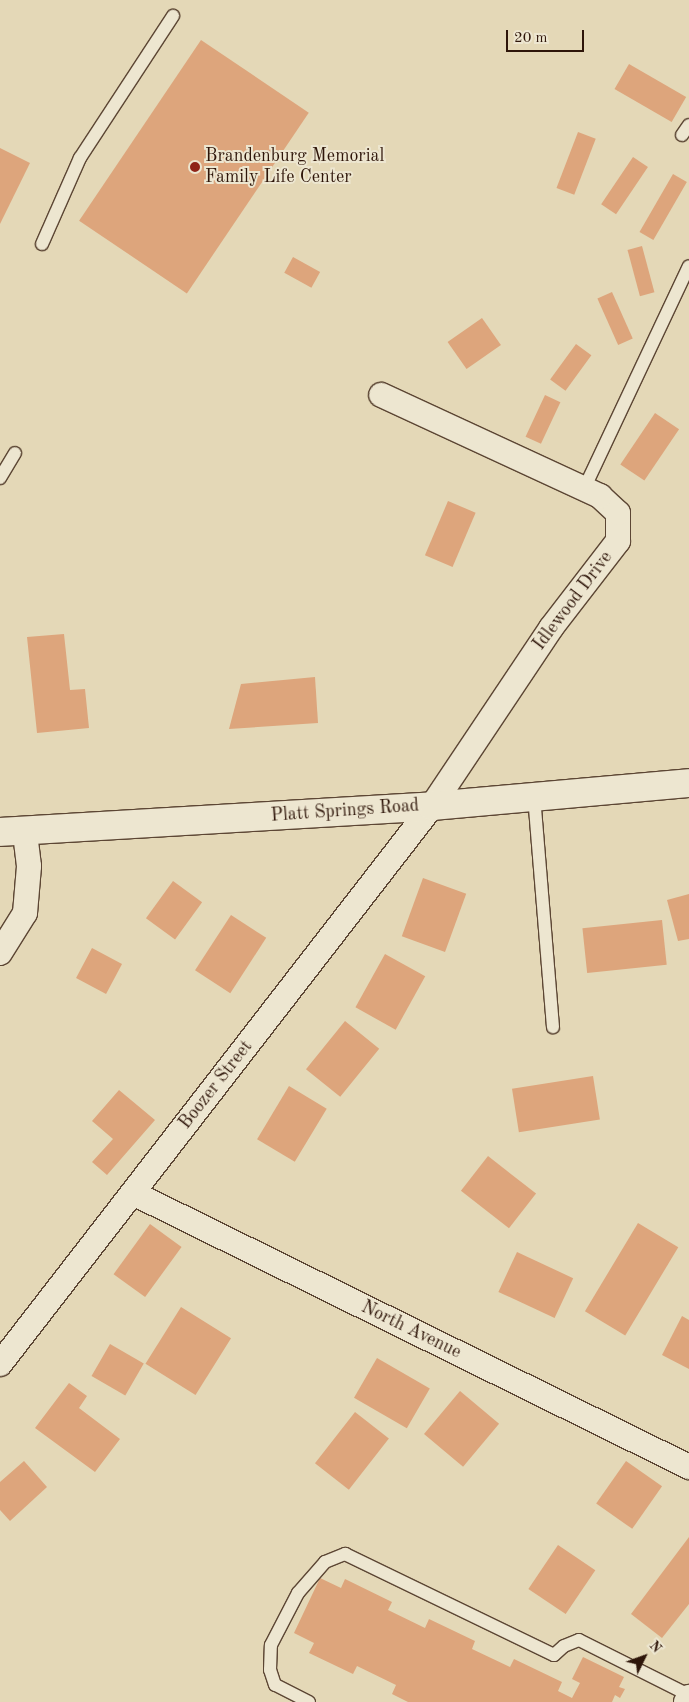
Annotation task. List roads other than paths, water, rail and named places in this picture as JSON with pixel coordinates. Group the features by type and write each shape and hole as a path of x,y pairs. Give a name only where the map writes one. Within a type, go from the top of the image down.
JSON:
{"main road":[{"name":"Platt Springs Road","path":"12,832 432,806 689,783"}],"street":[{"name":"Idlewood Drive","path":"382,395 600,496 618,513 618,541 551,628 432,806"},
{"name":"Boozer Street","path":"0,1364 432,806"},
{"path":"0,953 24,912 29,866 12,832"},
{"name":"North Avenue","path":"133,1193 689,1467"},
{"path":"686,1702 689,1696"}],"lane":[{"path":"42,244 80,158 173,16"},
{"path":"584,489 689,266"},
{"path":"0,478 15,453"},
{"path":"534,796 553,1027"},
{"path":"309,1702 275,1684 270,1670 272,1645 298,1593 325,1562 345,1554 554,1655 564,1646 579,1640 689,1696"}],"place":[{"name":"Brandenburg Memorial Family Life Center","path":"195,167"}]}
